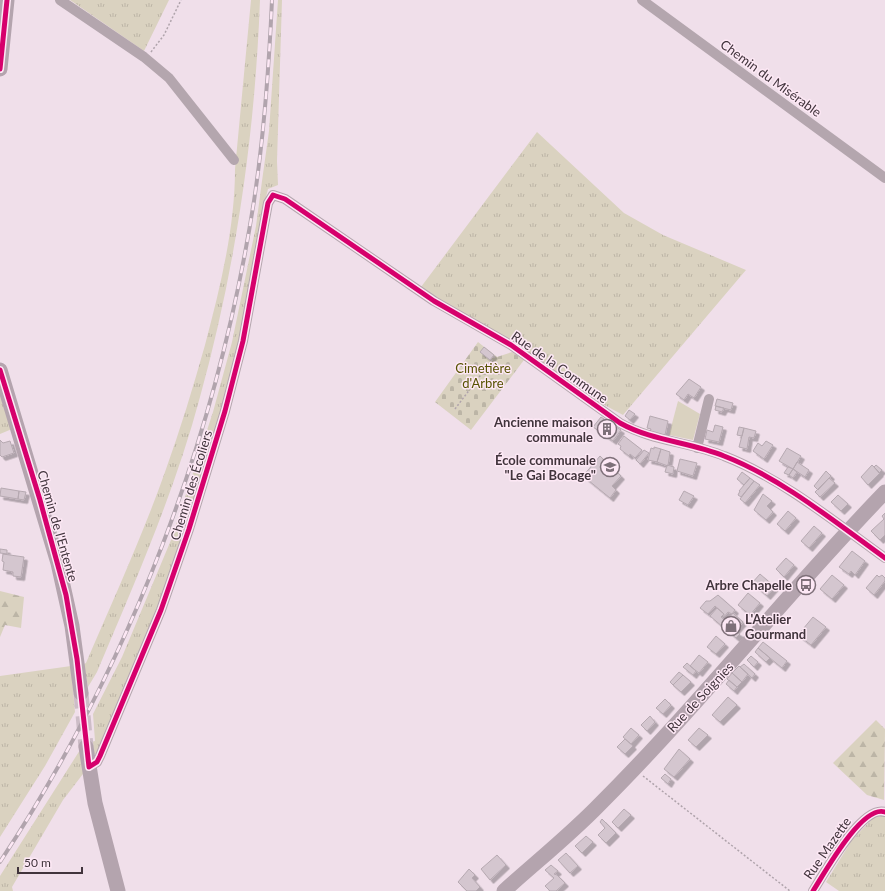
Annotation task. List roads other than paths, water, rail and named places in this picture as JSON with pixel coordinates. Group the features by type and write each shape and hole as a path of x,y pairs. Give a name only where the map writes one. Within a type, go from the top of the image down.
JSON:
{"street":[{"path":"0,69 7,0"},
{"path":"60,0 144,57 169,78 234,160"},
{"name":"Chemin du Misérable","path":"642,0 885,178"},
{"name":"Rue de la Commune","path":"273,195 277,195 285,199 434,301 511,345 620,423 633,430 651,436 723,455 753,468 885,558"},
{"name":"Chemin des Écoliers","path":"89,767 97,762 100,756 161,610 189,529 236,369 255,281 268,203 273,195"},
{"name":"Chemin de l'Entente","path":"0,370 58,563 72,626 81,692"},
{"path":"697,448 709,399"},
{"name":"Rue de Soignies","path":"504,891 600,805 724,672 847,531 885,492"},
{"path":"86,747 95,803 118,891"},
{"name":"Rue Mazette","path":"813,891 855,828 868,816 882,811 885,812"}],"tunnel":[{"path":"81,693 86,747"}],"railway":[{"path":"0,862 47,786 90,708 128,628 162,545 192,461 217,376 238,289 254,201 266,101 272,0"}],"place":[{"name":"Ancienne maison communale","path":"607,429"},
{"name":"École communale \"Le Gai Bocage\"","path":"610,467"},
{"name":"Arbre Chapelle","path":"806,585"},
{"name":"L'Atelier Gourmand","path":"731,626"}],"park label":[{"name":"Cimetière d'Arbre","path":"483,376"}]}
